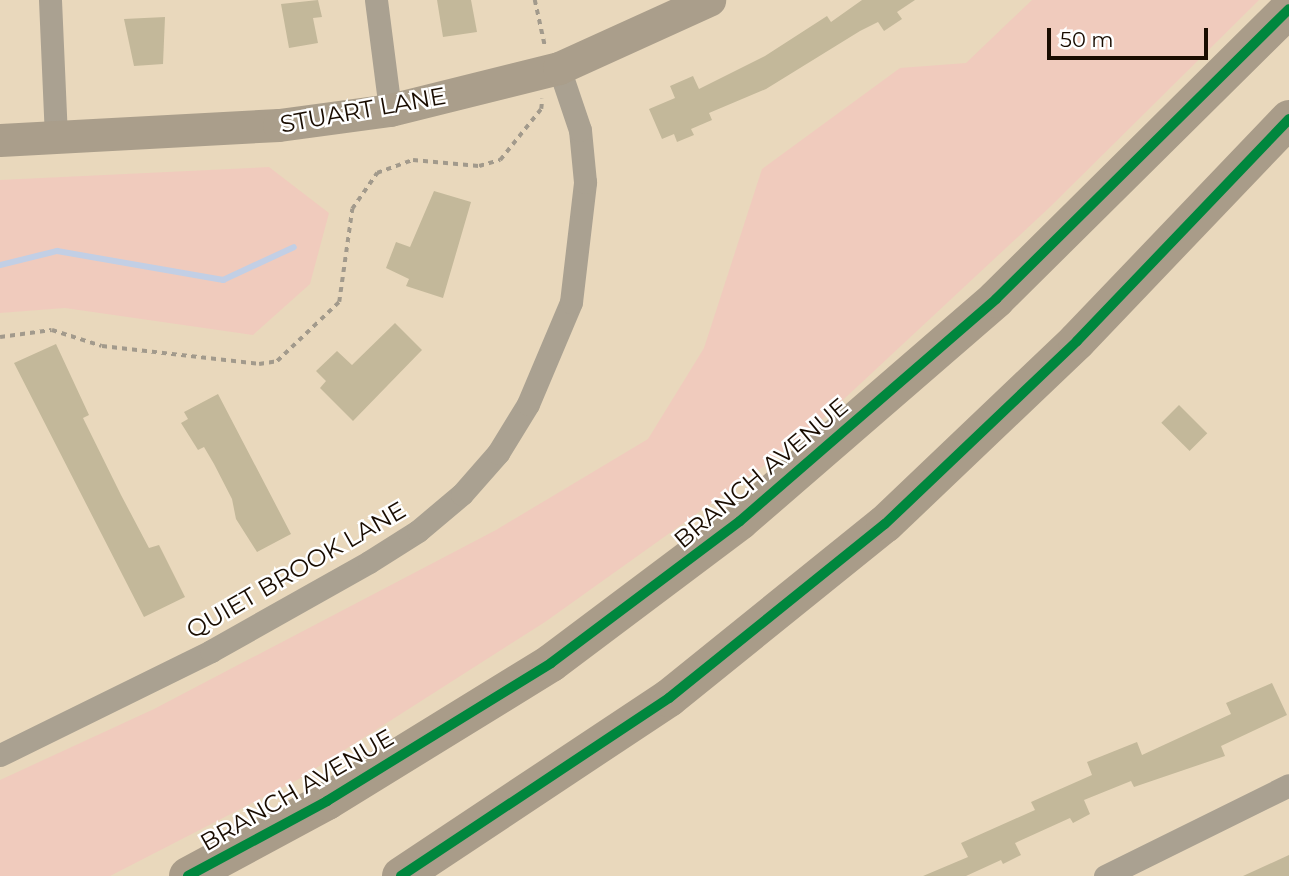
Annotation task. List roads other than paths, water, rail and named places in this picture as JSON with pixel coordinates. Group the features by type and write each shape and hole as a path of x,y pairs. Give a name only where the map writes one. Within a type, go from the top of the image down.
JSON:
{"highway":[{"name":"BRANCH AVENUE","path":"188,876 327,801 551,663 740,521 996,299 1289,9"},
{"path":"401,876 669,698 885,524 1077,341 1289,119"}],"street":[{"path":"50,0 56,137"},
{"path":"376,0 390,110"},
{"name":"STUART LANE","path":"0,140 279,125 390,110 552,70 709,0"},
{"name":"QUIET BROOK LANE","path":"0,755 211,651 369,562 418,531 462,494 498,453 528,404 571,302 585,181 580,130 552,70"},
{"path":"1105,876 1289,785"}],"waterway":[{"path":"0,265 57,251 223,280 294,247"}]}
